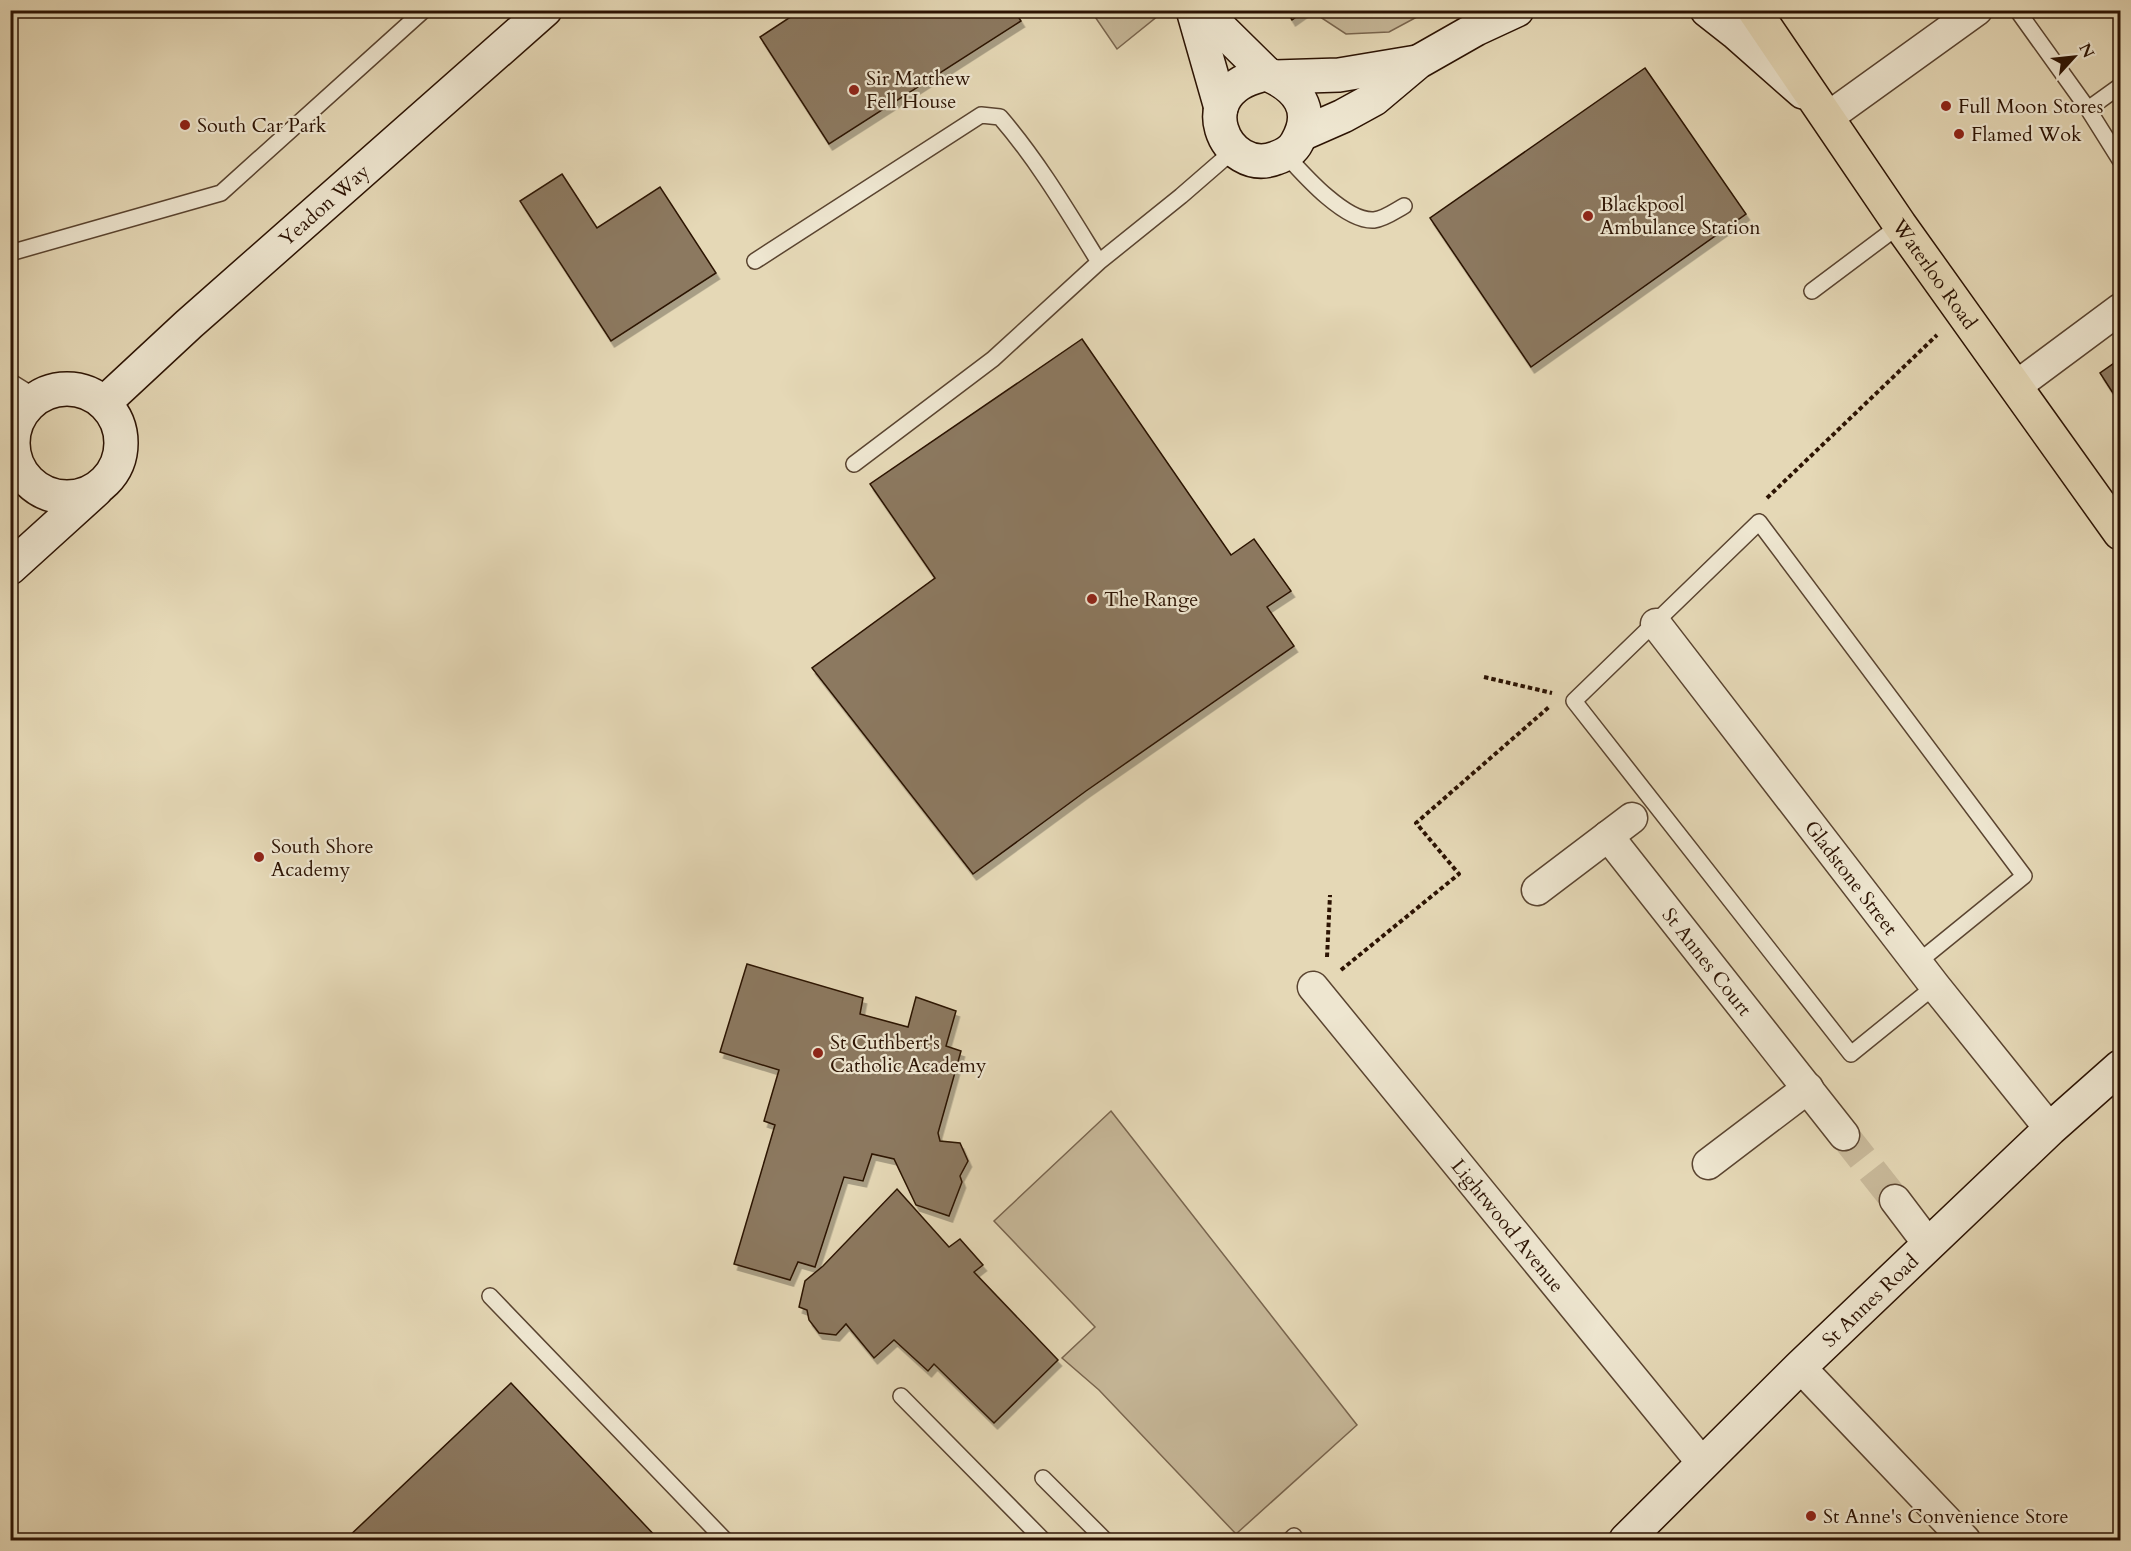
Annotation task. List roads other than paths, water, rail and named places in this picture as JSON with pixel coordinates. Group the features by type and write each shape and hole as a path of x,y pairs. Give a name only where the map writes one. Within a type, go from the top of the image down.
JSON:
{"highway":[{"name":"Waterloo Road","path":"1754,10 1900,225 2121,533"}],"street":[{"name":"Yeadon Way","path":"104,404 189,324 545,10"},
{"path":"1193,10 1221,108"},
{"path":"1202,10 1271,76 1287,84 1297,93 1303,106 1305,120 1293,144"},
{"path":"1418,62 1339,75 1251,77 1230,90 1223,101 1220,126 1225,139 1234,150 1258,161 1272,160 1293,144 1374,99 1418,62 1476,29 1517,10"},
{"path":"1707,10 1735,32 1822,112 1977,10"},
{"path":"2015,387 2121,309"},
{"path":"10,568 106,481 116,467 121,450 120,433 114,417 104,404 90,394 59,389 44,394 21,396 20,416 13,433 12,454 28,482 42,492 59,497 76,497 92,491 106,481"},
{"name":"Gladstone Street","path":"1656,624 1926,975 2050,1129"},
{"path":"1538,890 1632,818"},
{"name":"St Annes Court","path":"1608,836 1844,1135"},
{"name":"Lightwood Avenue","path":"1319,986 1703,1464"},
{"name":"St Annes Road","path":"1626,1540 1800,1367 2050,1129 2121,1068"},
{"path":"1708,1164 1808,1088"},
{"path":"1895,1200 1929,1245"},
{"path":"1800,1367 1965,1540"}],"lane":[{"path":"10,253 221,193 424,10"},
{"path":"2017,10 2088,109 2121,160"},
{"path":"2088,109 2121,86"},
{"path":"754,261 981,115 1000,117 1016,135 1099,262"},
{"path":"1293,144 1306,177 1346,212 1367,220 1376,220 1404,206"},
{"path":"854,464 993,359 1099,262 1234,150"},
{"path":"1812,291 1900,225"},
{"path":"1759,522 2024,876 1851,1054 1568,699 1656,624 1759,522"},
{"path":"490,1296 725,1540"},
{"path":"901,1396 1043,1540"},
{"path":"1043,1478 1104,1540"}],"tunnel":[{"path":"1844,1135 1895,1200"}],"place":[{"name":"Sir Matthew Fell House","path":"854,90"},
{"name":"Full Moon Stores","path":"1946,106"},
{"name":"South Car Park","path":"185,125"},
{"name":"Flamed Wok","path":"1959,134"},
{"name":"Blackpool Ambulance Station","path":"1588,216"},
{"name":"The Range","path":"1092,599"},
{"name":"South Shore Academy","path":"259,857"},
{"name":"St Cuthbert's Catholic Academy","path":"818,1053"},
{"name":"St Anne's Convenience Store","path":"1811,1516"}]}
